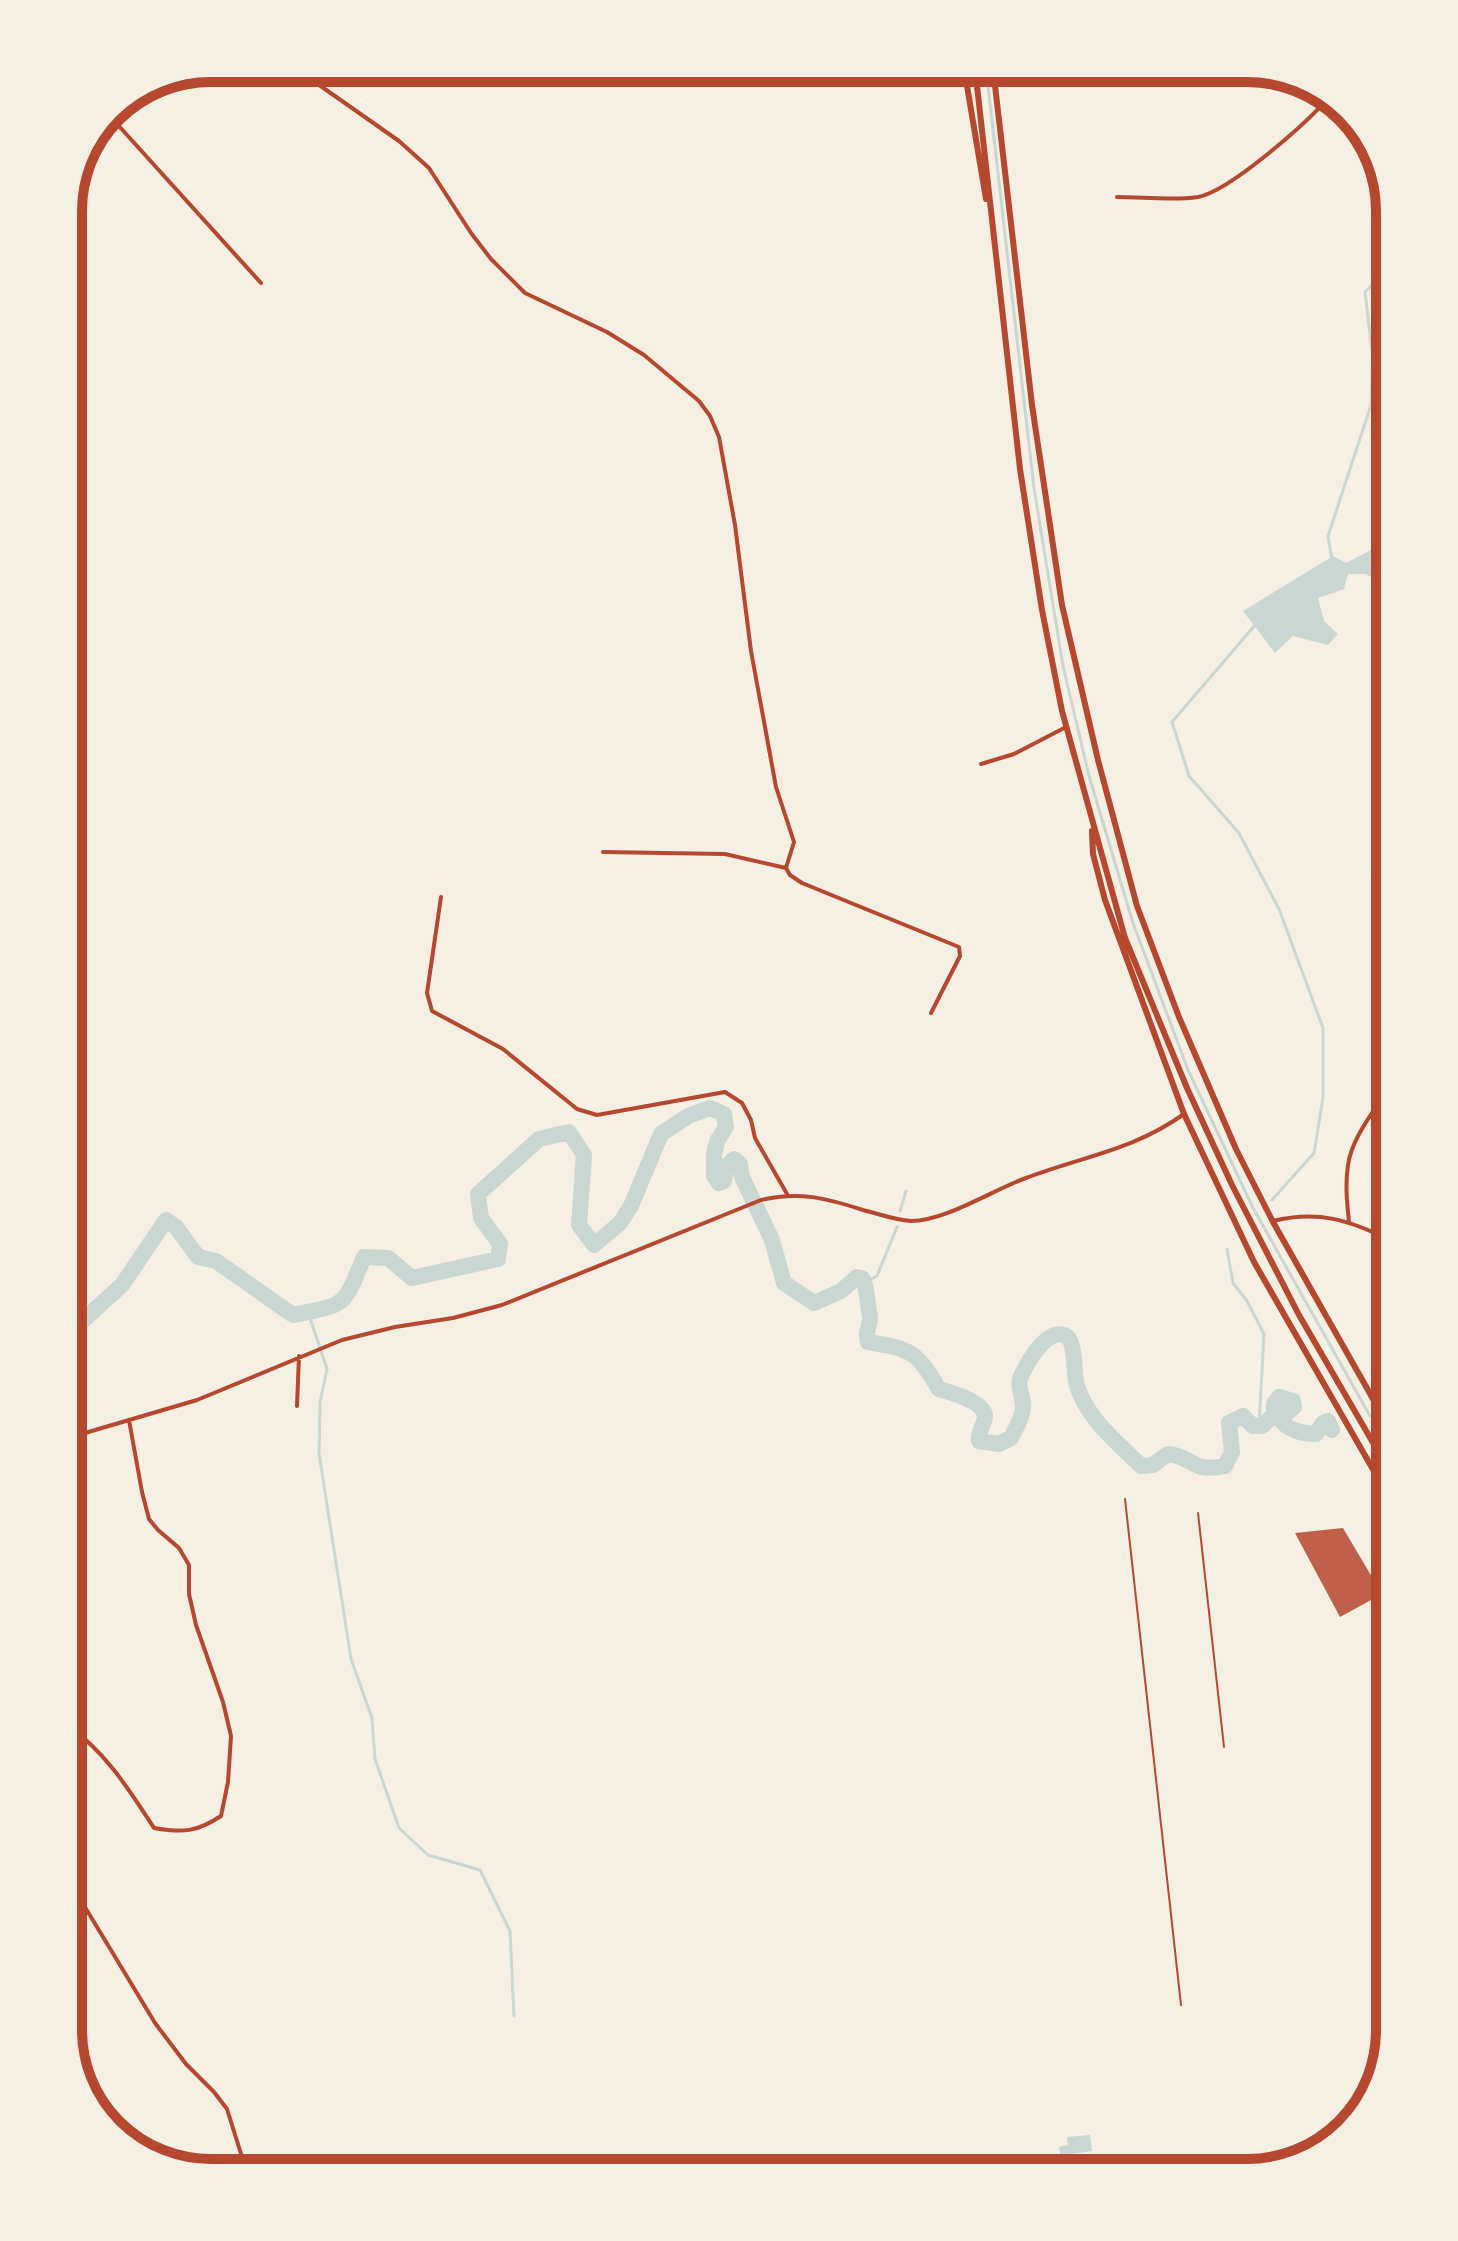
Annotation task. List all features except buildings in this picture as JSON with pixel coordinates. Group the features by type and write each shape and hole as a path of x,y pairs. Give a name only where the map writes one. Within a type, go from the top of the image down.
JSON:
{"highway":[{"path":"966,82 996,260"},
{"path":"977,82 1020,469 1042,610 1066,727 1125,938 1187,1088 1232,1185 1299,1315 1376,1448"},
{"path":"995,82 1032,405 1062,605 1098,760 1137,906 1174,1004 1236,1149 1273,1222 1376,1404"},
{"path":"1091,819 1093,854 1105,900 1184,1114 1254,1262 1376,1475"}],"street":[{"path":"315,82 399,141 429,168 471,233 491,259 525,293 607,332 644,355 699,401 710,416 719,437 735,525 751,651 776,787 794,842 786,868 802,883 959,947 960,956 931,1013"},
{"path":"1117,197 1188,198 1209,194 1265,156 1321,106"},
{"path":"117,124 261,283"},
{"path":"981,764 1014,754 1066,727"},
{"path":"603,852 725,854 786,868"},
{"path":"1373,874 1376,871"},
{"path":"441,897 427,993 432,1011 503,1049 587,1114 597,1115 725,1092 742,1103 751,1120 755,1138 787,1194"},
{"path":"1349,1222 1346,1186 1348,1161 1376,1108"},
{"path":"82,1434 197,1400 326,1346 395,1327 453,1318 502,1305 761,1200 787,1194 809,1196 891,1218 920,1220 953,1210 1024,1178 1099,1157 1138,1142 1184,1114"},
{"path":"1273,1222 1310,1215 1349,1222 1376,1234"},
{"path":"297,1406 299,1356"},
{"path":"82,1737 116,1771 154,1828 201,1830 221,1816 228,1782 231,1736 196,1625 189,1594 189,1565 179,1548 149,1519 129,1420"},
{"path":"82,1902 155,2023 186,2064 227,2109 243,2159"}],"lane":[{"path":"1125,1499 1181,2005"},
{"path":"1198,1513 1224,1747"}],"shaded area":[{"path":"1376,547 1376,580 1366,574 1348,574 1344,589 1318,598 1324,621 1338,634 1328,645 1293,636 1275,653 1243,611 1333,556 1346,563"},
{"path":"1090,2135 1092,2151 1061,2158 1059,2147 1068,2145 1067,2137"}],"waterway":[{"path":"988,82 1034,488 1063,666 1089,776 1133,923 1188,1070 1253,1208 1370,1416"},
{"path":"1332,560 1328,536 1371,405 1373,359 1365,292 1376,281"},
{"path":"1256,624 1172,722 1189,776 1239,833 1279,909 1323,1028 1323,1098 1314,1153 1272,1200"},
{"path":"82,1321 122,1285 166,1220 176,1227 198,1257 216,1261 293,1315 341,1301 352,1286 364,1257 388,1258 412,1278 498,1259 500,1244 481,1218 478,1194 539,1139 569,1132 584,1155 579,1225 594,1245 620,1223 631,1206 661,1134 688,1116 710,1108 724,1114 726,1127 717,1141 714,1176 719,1183 724,1181 726,1167 734,1159 740,1164 742,1177 772,1240 784,1283 814,1303 841,1291 857,1277 862,1278 870,1316 868,1342 911,1354 939,1389 966,1398 983,1410 985,1415 979,1441 999,1444 1011,1438 1023,1408 1020,1378 1038,1348 1057,1334 1064,1335 1071,1343 1077,1386 1089,1410 1104,1430 1141,1466 1153,1465 1168,1454 1205,1468 1225,1466 1232,1452 1229,1423 1243,1416 1253,1426 1262,1426 1274,1415 1274,1404 1279,1397 1293,1401 1294,1407 1280,1419 1291,1429 1316,1434 1328,1421 1332,1430"},
{"path":"900,1211 906,1191"},
{"path":"865,1282 877,1276 897,1227"},
{"path":"1227,1249 1233,1283 1247,1301 1264,1334 1259,1426"},
{"path":"308,1312 327,1369 320,1402 319,1453 351,1659 372,1718 375,1759 399,1828 428,1855 480,1870 510,1931 514,2016"}]}
